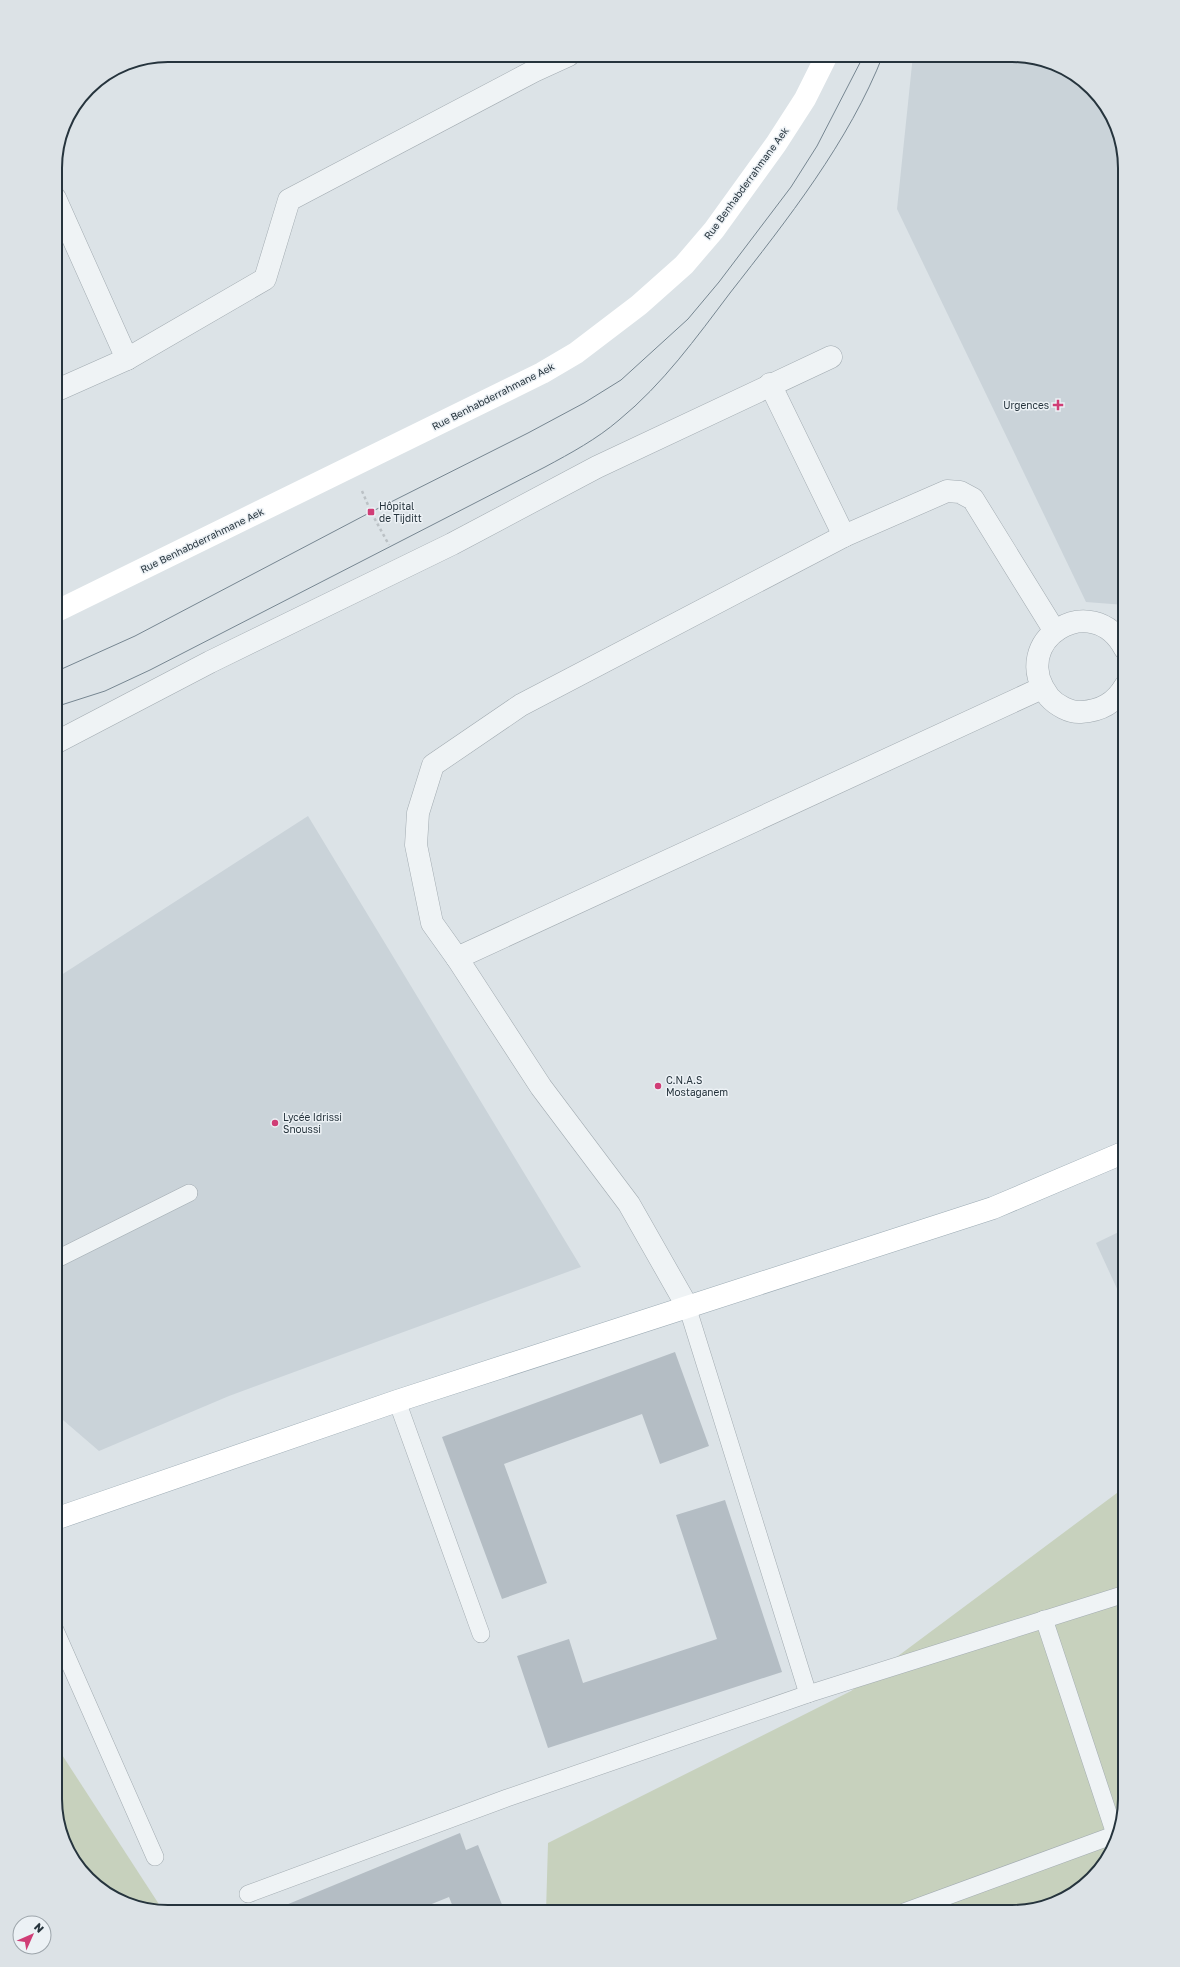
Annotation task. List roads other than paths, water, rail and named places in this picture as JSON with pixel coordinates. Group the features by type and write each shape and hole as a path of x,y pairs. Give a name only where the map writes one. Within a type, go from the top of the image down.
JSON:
{"main road":[{"name":"Rue Benhabderrahmane Aek","path":"62,609 542,373 576,354 639,305 684,265 714,230 776,144 805,99 824,62"},
{"path":"62,1517 397,1401 993,1208 1118,1155"}],"street":[{"path":"62,388 127,359 265,279 289,200 531,63"},
{"path":"62,214 127,359"},
{"path":"62,740 210,662 403,568 597,467 831,356"},
{"path":"770,384 844,536"},
{"path":"687,1306 629,1204 541,1087 457,958 432,923 416,845 418,813 433,765 521,705 844,536 947,491 960,492 973,499 1054,630"},
{"path":"1118,637 1110,629 1097,623 1082,620 1068,623 1054,630 1044,642 1038,656 1037,673 1042,688 1051,700 1064,708 1078,712 1093,712 1107,706 1118,697"},
{"path":"457,958 1042,688"}],"lane":[{"path":"62,1256 189,1193"},
{"path":"687,1306 808,1694"},
{"path":"397,1401 481,1634"},
{"path":"248,1894 507,1798 808,1694 1118,1596"},
{"path":"1044,1619 1113,1831"},
{"path":"62,1646 155,1857"},
{"path":"923,1905 1112,1835"}],"tram line":[{"path":"62,669 135,636 371,512 528,433 584,403 621,380 688,319 719,282 791,187 817,146 860,62"},
{"path":"62,705 105,691 150,670 545,467 584,445 611,427 635,406 678,360 794,209 835,149 853,119 880,62"}],"place":[{"name":"Urgences","path":"1058,405"},
{"name":"Hôpital de Tijditt","path":"371,512"},
{"name":"C.N.A.S Mostaganem","path":"658,1086"},
{"name":"Lycée Idrissi Snoussi","path":"275,1123"}]}
